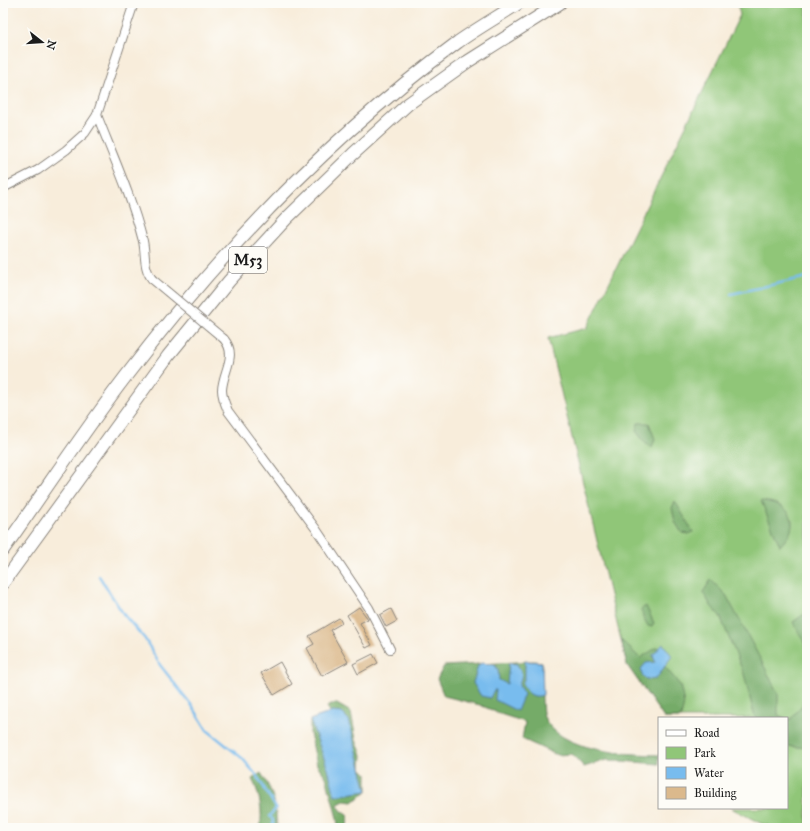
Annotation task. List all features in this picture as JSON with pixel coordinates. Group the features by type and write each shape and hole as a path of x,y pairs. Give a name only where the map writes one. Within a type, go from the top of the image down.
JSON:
{"highway":[{"name":"M53","path":"3,550 126,376 200,285 261,217 312,166 410,80 460,41 519,3"},
{"name":"M53","path":"3,583 168,356 229,281 286,219 353,154 408,104 467,62 560,3"}],"street":[{"path":"3,188 38,170 66,150 85,133 97,114 134,3"},
{"path":"97,114 143,241 145,266 152,279 224,339 229,345 231,353 222,390 228,411 316,529 369,608 390,649"}],"green space":[{"path":"737,3 807,3 807,828 778,828 762,824 733,809 788,809 788,717 663,717 627,665 548,338 587,328 740,15"},
{"path":"638,423 649,423 655,439 652,447 646,444 636,431"},
{"path":"675,501 693,532 689,534 682,533 675,522 672,508"},
{"path":"761,501 774,503 780,506 789,513 792,519 790,533 780,546"},
{"path":"711,580 726,595 778,694 778,715 783,717 755,717 744,674 720,616 711,606 703,592"},
{"path":"646,606 654,623 652,627 648,626 643,617 641,609"},
{"path":"807,612 807,648 793,622"},
{"path":"621,640 640,658 656,648 662,648 662,663 680,685 684,703 681,717 663,717 627,665"},
{"path":"534,661 542,662 542,707 544,717 552,729 564,738 595,749 629,754 658,755 658,764 607,760 584,767 572,754 557,755 522,739 525,722 503,715 480,705 444,696 437,679 444,666"},
{"path":"807,692 807,748 788,746 788,719 790,720 802,705"},
{"path":"331,704 337,704 351,712 356,740 362,755 361,768 367,774 367,791 353,802 344,801 337,805 348,816 347,828 338,828 337,818 326,777 317,765 310,733 310,720 331,713 327,707"},
{"path":"261,773 274,799 277,828 260,828 260,803 252,779"}],"water":[{"path":"663,644 672,656 656,679 647,680 642,675 641,669 646,663 655,662 653,655"},
{"path":"525,661 542,662 543,695 533,696 522,684 525,677"},
{"path":"481,663 495,665 498,670 499,680 507,684 509,663 517,664 522,674 519,686 524,694 517,711 495,700 496,690 494,690 490,698 481,696 473,683 478,666"},
{"path":"332,712 342,713 349,720 367,791 335,796 328,769 310,720"}],"building":[{"path":"359,607 368,619 360,623 372,645 366,648 347,615"},
{"path":"391,609 397,621 386,627 380,615"},
{"path":"339,618 342,623 330,630 348,662 322,676 307,648 314,644 309,636"},
{"path":"373,654 378,663 358,674 353,664"},
{"path":"280,662 292,684 274,695 261,673"}],"waterway":[{"path":"731,294 807,277"},
{"path":"99,576 124,615 145,639 160,665 193,707 207,730 242,758 257,776 276,808 270,816 273,820 273,828"}]}
